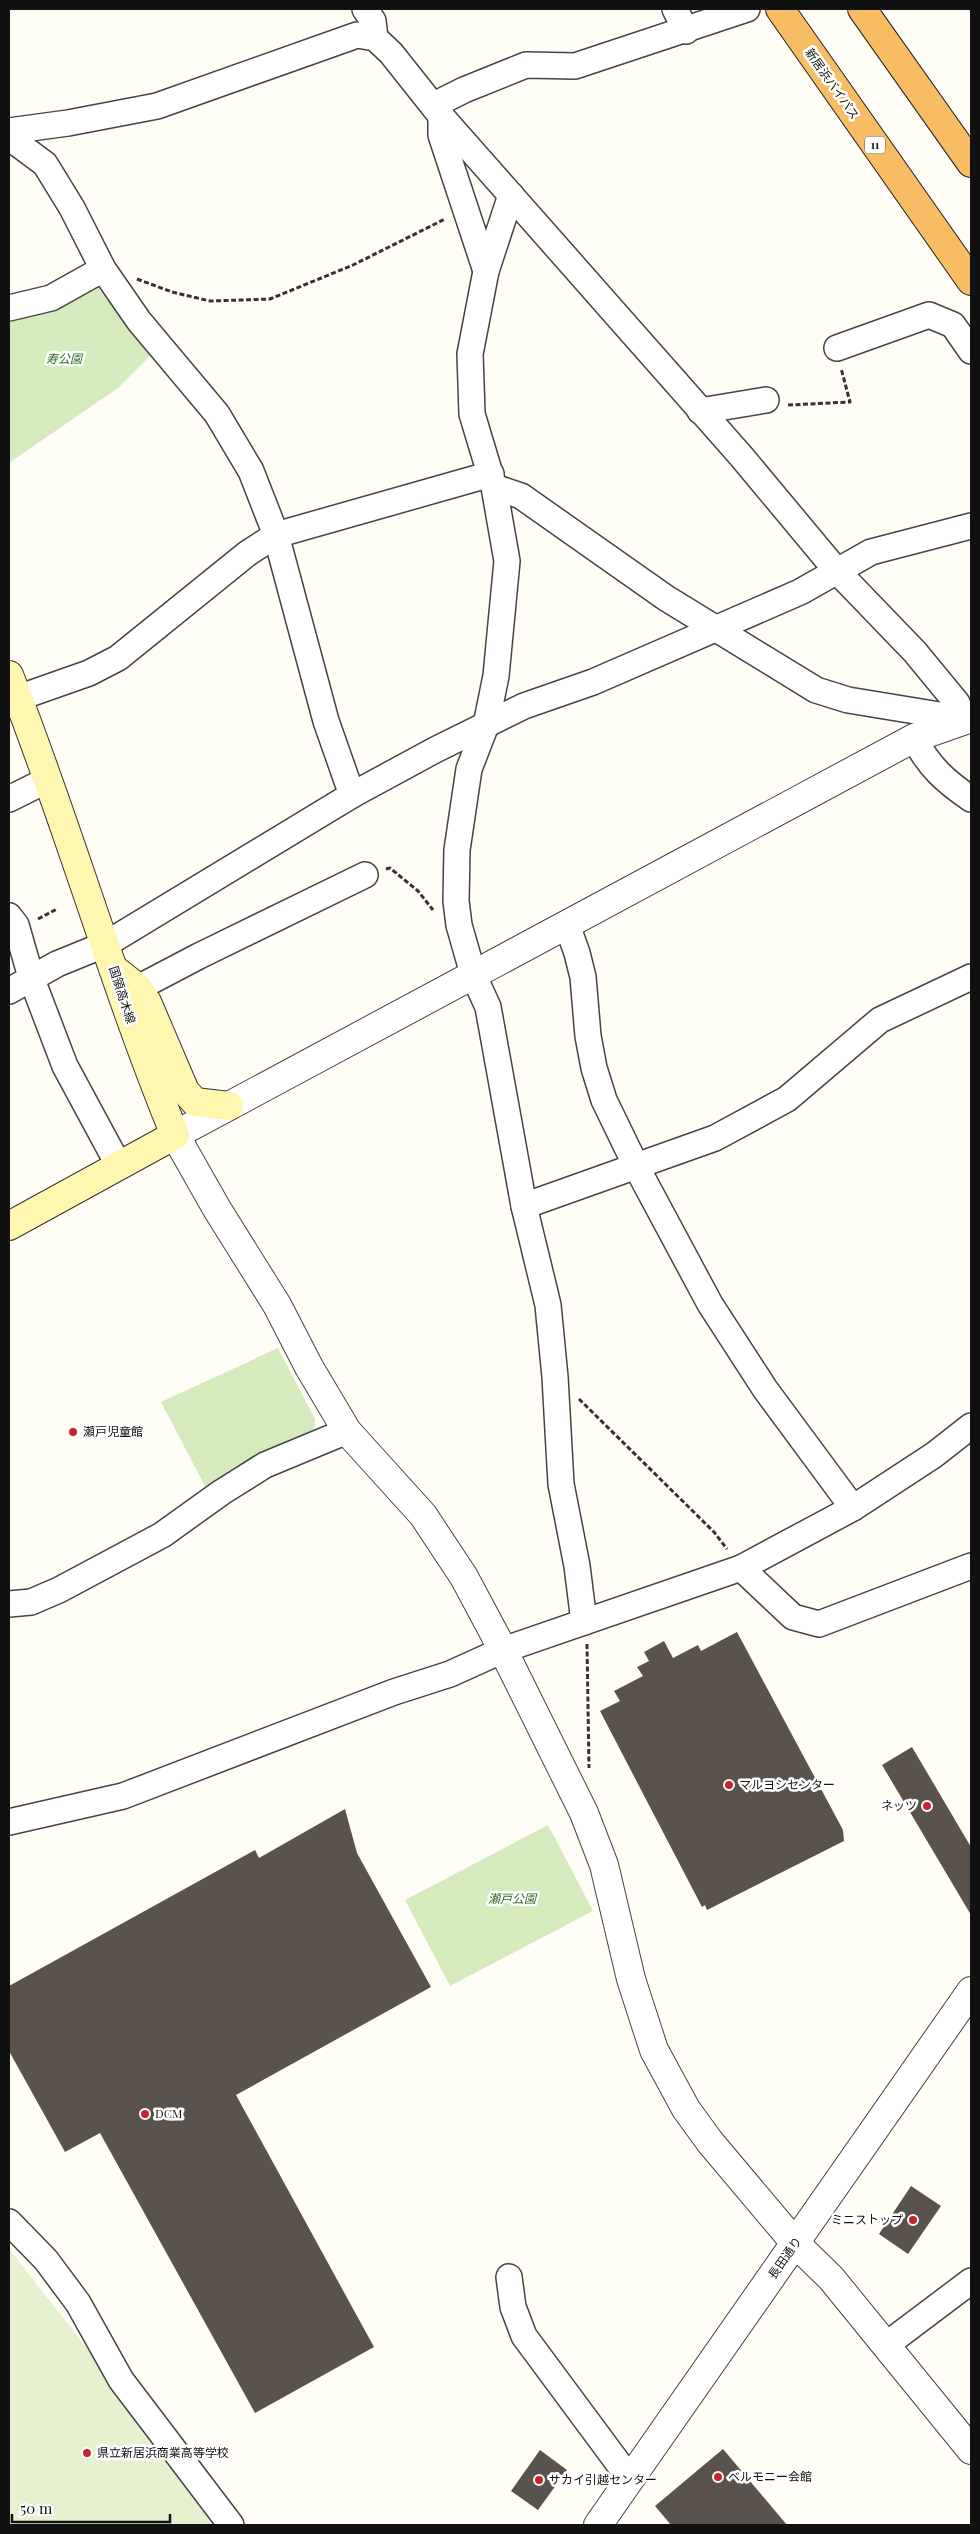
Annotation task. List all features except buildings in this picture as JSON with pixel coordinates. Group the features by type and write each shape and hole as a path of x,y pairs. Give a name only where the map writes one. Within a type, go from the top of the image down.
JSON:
{"highway":[{"name":"新居浜バイパス","path":"780,9 971,281"},
{"path":"862,9 971,163"}],"main road":[{"name":"国領高木線","path":"13,686 110,956 124,1001 175,1135"},
{"path":"110,956 138,988 147,1002 185,1091 195,1102 229,1106"},
{"path":"9,1226 175,1135"}],"street":[{"path":"365,9 373,21 375,38"},
{"path":"438,110 464,90 526,65 575,66 681,20 747,9"},
{"path":"9,131 68,123 158,106 357,35 375,38 391,53 511,195 700,410 836,570 915,652 968,718"},
{"path":"438,110 441,135 464,209 486,270"},
{"path":"9,140 14,141 44,164 72,208 103,269 139,321 217,414 251,471 276,534 326,721 352,795"},
{"path":"511,195 486,270 470,354 472,414 492,481 507,561 496,676 486,725 470,769 457,850 456,901 459,925 473,974 488,1006 524,1206 548,1305 555,1377 560,1484 578,1566 584,1622"},
{"path":"9,308 51,298 103,269"},
{"path":"837,348 930,315 954,325 971,351"},
{"path":"700,410 766,400"},
{"path":"13,686 89,673 118,658 248,553 276,534 492,481 521,496 666,598 816,690 848,700 968,718"},
{"path":"9,992 31,977 110,956 352,795 524,706 593,682 800,592 871,552 971,526"},
{"path":"968,718 914,738 175,1135 217,1209 277,1305 309,1367 347,1431 423,1515 464,1577 503,1650 584,1813 600,1856 620,1925 632,1979 654,2050 686,2109 710,2142 795,2243 831,2278 971,2450"},
{"path":"914,738 924,756 945,781 971,799"},
{"path":"9,799 47,780"},
{"path":"138,988 365,875"},
{"path":"9,916 16,925 31,977 65,1066 119,1166"},
{"path":"567,925 583,977 588,1036 594,1068 604,1100 636,1166 710,1304 765,1389 853,1508"},
{"path":"524,1206 716,1138 787,1099 880,1020 971,977"},
{"path":"9,1822 123,1796 394,1692 450,1674 503,1650 741,1568 853,1508 934,1455 971,1426"},
{"path":"9,1604 31,1602 51,1594 162,1535 222,1492 265,1465 347,1431"},
{"path":"741,1568 793,1617 819,1624 971,1566"},
{"name":"長田通り","path":"598,2525 971,1991"},
{"path":"9,2222 46,2260 78,2303 121,2380 231,2525"},
{"path":"509,2277 513,2307 524,2336 630,2479"},
{"path":"886,2345 971,2281"}],"path":[{"path":"103,269 130,276 172,292 210,301 270,299 353,265 464,209"},
{"path":"766,400 794,406 850,402 837,348"},
{"path":"365,875 390,868 418,891 438,916 459,925"},
{"path":"555,1377 714,1532 741,1568"},
{"path":"584,1622 589,1655 589,1775"}],"green space":[{"name":"寿公園","path":"84,285 97,287 151,355 118,388 9,463 9,319"},
{"path":"278,1348 315,1419 314,1433 207,1490 161,1402"},
{"name":"瀬戸公園","path":"548,1825 593,1911 450,1986 405,1900"},
{"name":"県立新居浜商業高等学校","path":"9,2249 87,2348 215,2525 9,2525"}],"place":[{"name":"瀬戸児童館","path":"73,1432"},
{"name":"マルヨシセンター","path":"729,1785"},
{"name":"ネッツ","path":"927,1806"},
{"name":"DCM","path":"145,2114"},
{"name":"ミニストップ","path":"913,2220"},
{"name":"県立新居浜商業高等学校","path":"87,2453"},
{"name":"ベルモニー会館","path":"718,2477"},
{"name":"サカイ引越センター","path":"539,2480"}]}
